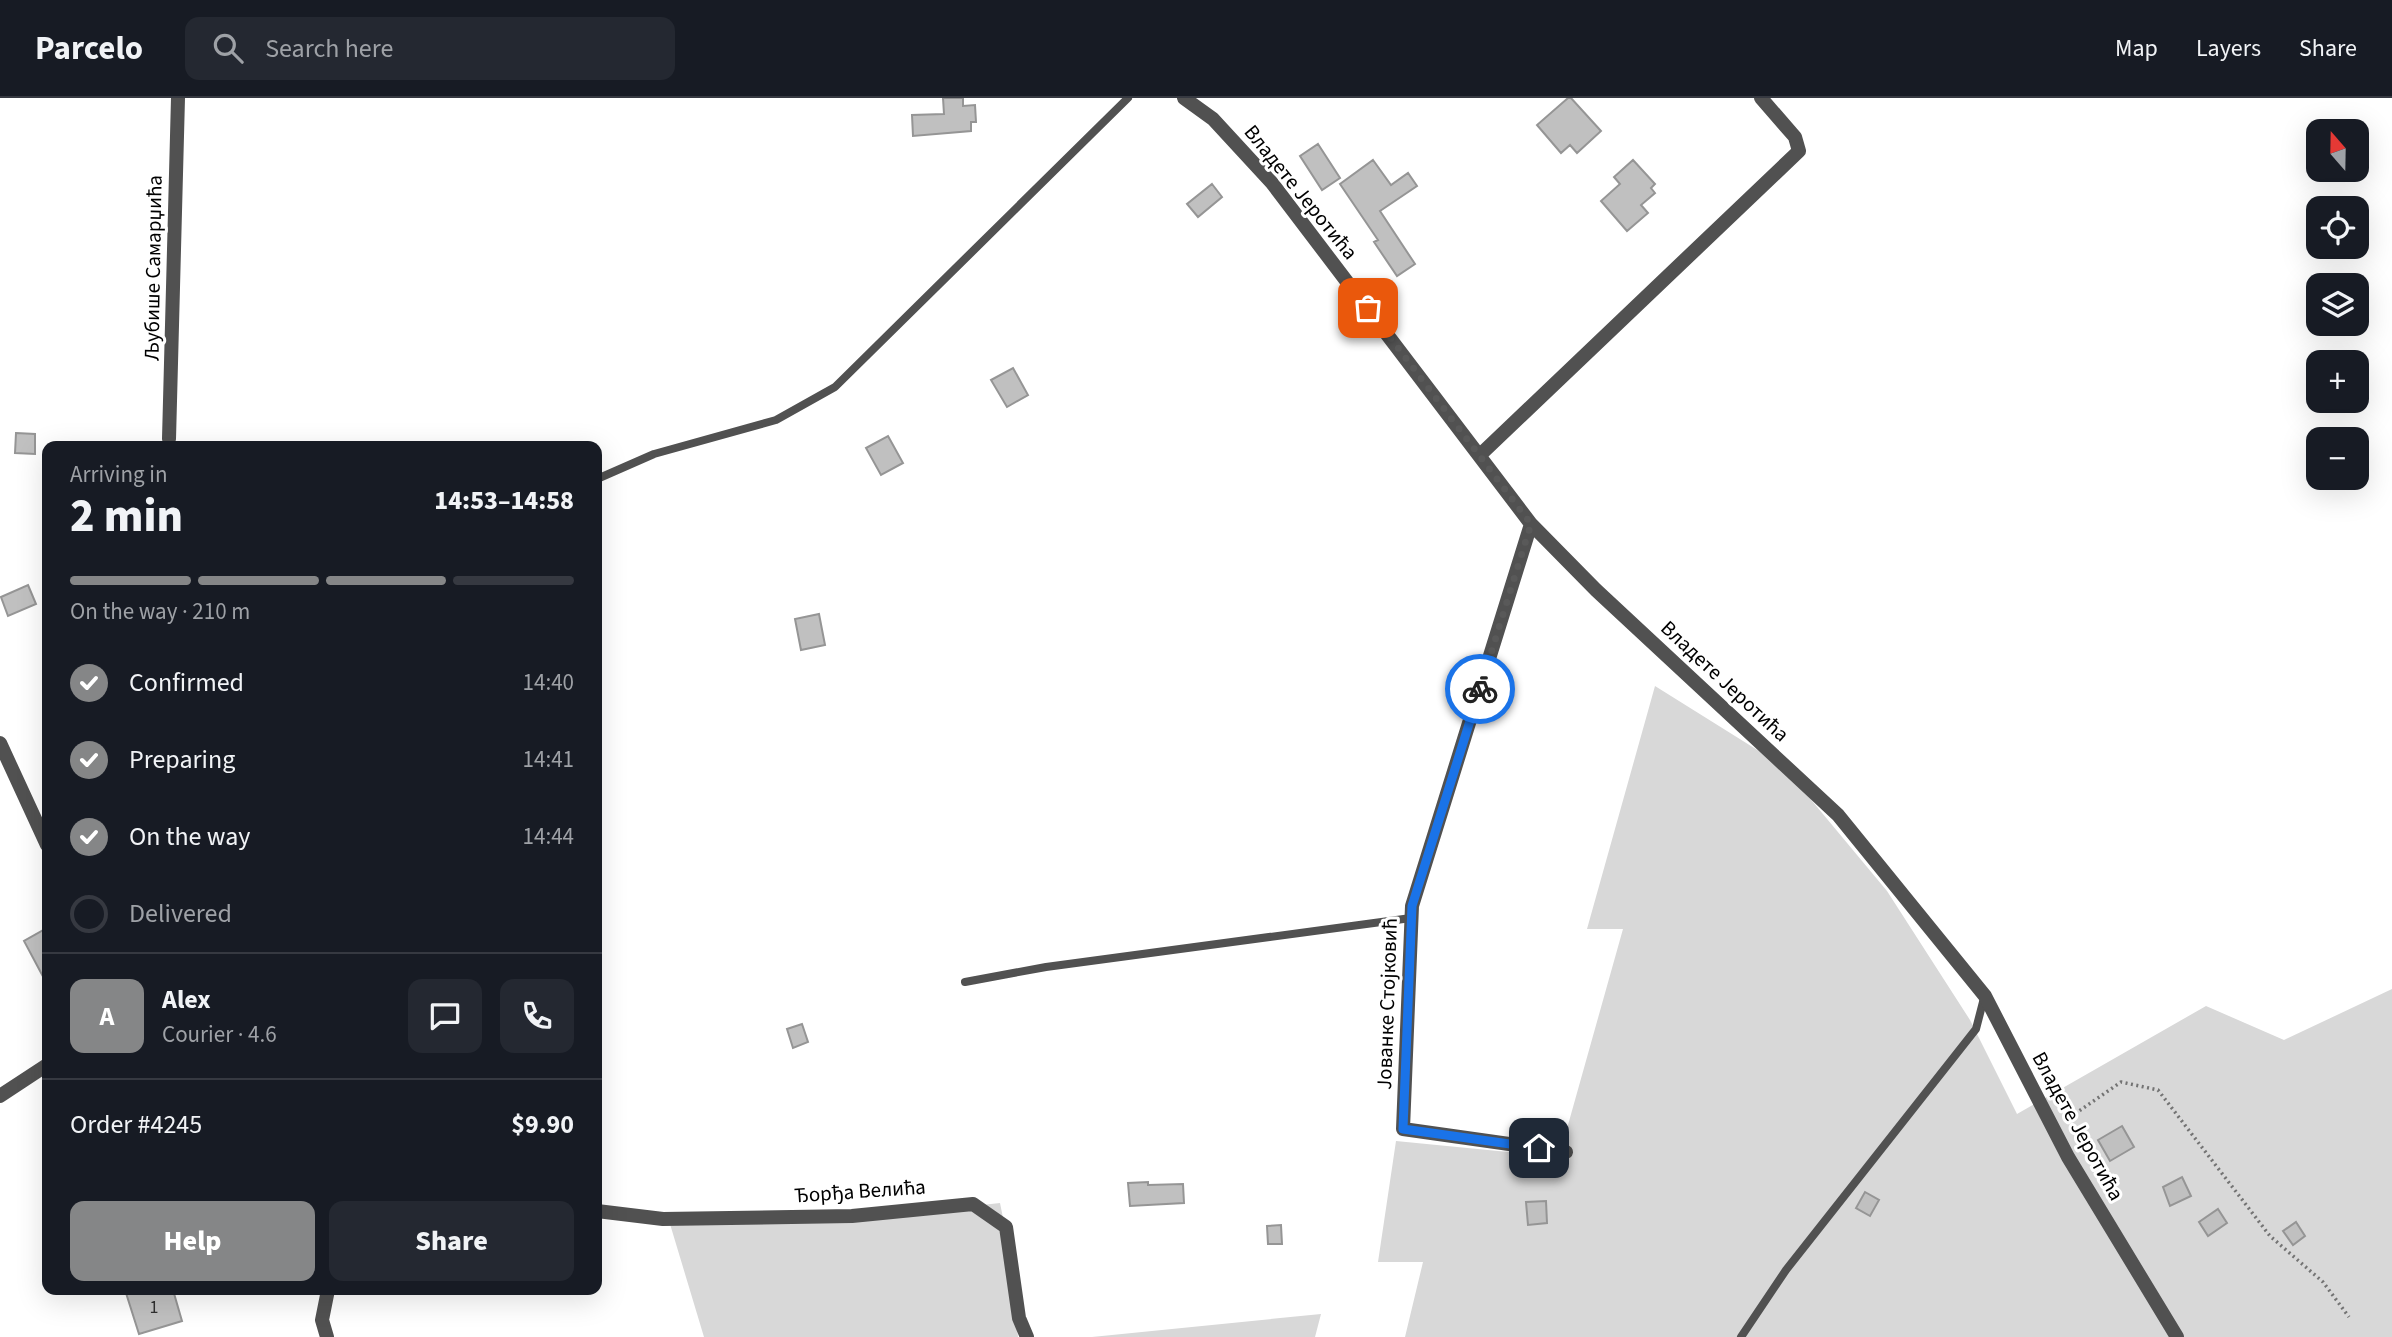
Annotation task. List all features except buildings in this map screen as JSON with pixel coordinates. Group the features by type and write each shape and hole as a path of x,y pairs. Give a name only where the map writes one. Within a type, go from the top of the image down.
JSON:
{"street":[{"name":"Љубише Самарџића","path":"169,439 178,98"},
{"name":"Владете Јеротића","path":"1184,98 1213,119 1272,183 1531,524 1597,590 1838,815 1985,996 2067,1157 2177,1337"},
{"path":"1480,454 1799,151 1795,137 1761,98"},
{"name":"Јованке Стојковић","path":"1531,524 1412,906 1403,1129 1566,1152"},
{"path":"0,743 42,834"},
{"path":"0,1096 42,1068"},
{"name":"Ђорђа Велића","path":"602,1212 663,1219 852,1216 973,1203 1006,1227 1019,1318 1027,1337"},
{"path":"327,1295 322,1320 327,1337"}],"lane":[{"path":"602,478 654,454 776,419 835,387 1128,98"},
{"path":"965,982 1059,965 1411,918"},
{"path":"1741,1337 1786,1270 1976,1029 1985,996"}],"path":[{"path":"2053,1129 2121,1082 2158,1090 2270,1236 2323,1282 2349,1317"}],"shaded area":[{"path":"1655,686 1783,766 1887,891 1970,1020 2017,1114 2206,1006 2284,1040 2392,989 2392,1337 1405,1337 1423,1262 1378,1262 1396,1141 1559,1157 1623,929 1587,929"},
{"path":"1000,1203 1012,1262 1018,1337 704,1337 670,1224 865,1218"},
{"path":"1321,1314 1315,1337 1092,1337"}],"way so far":[{"path":"1368,308 1531,524 1480,689"}],"route":[{"path":"1480,689 1412,906 1403,1129 1539,1148"}]}
